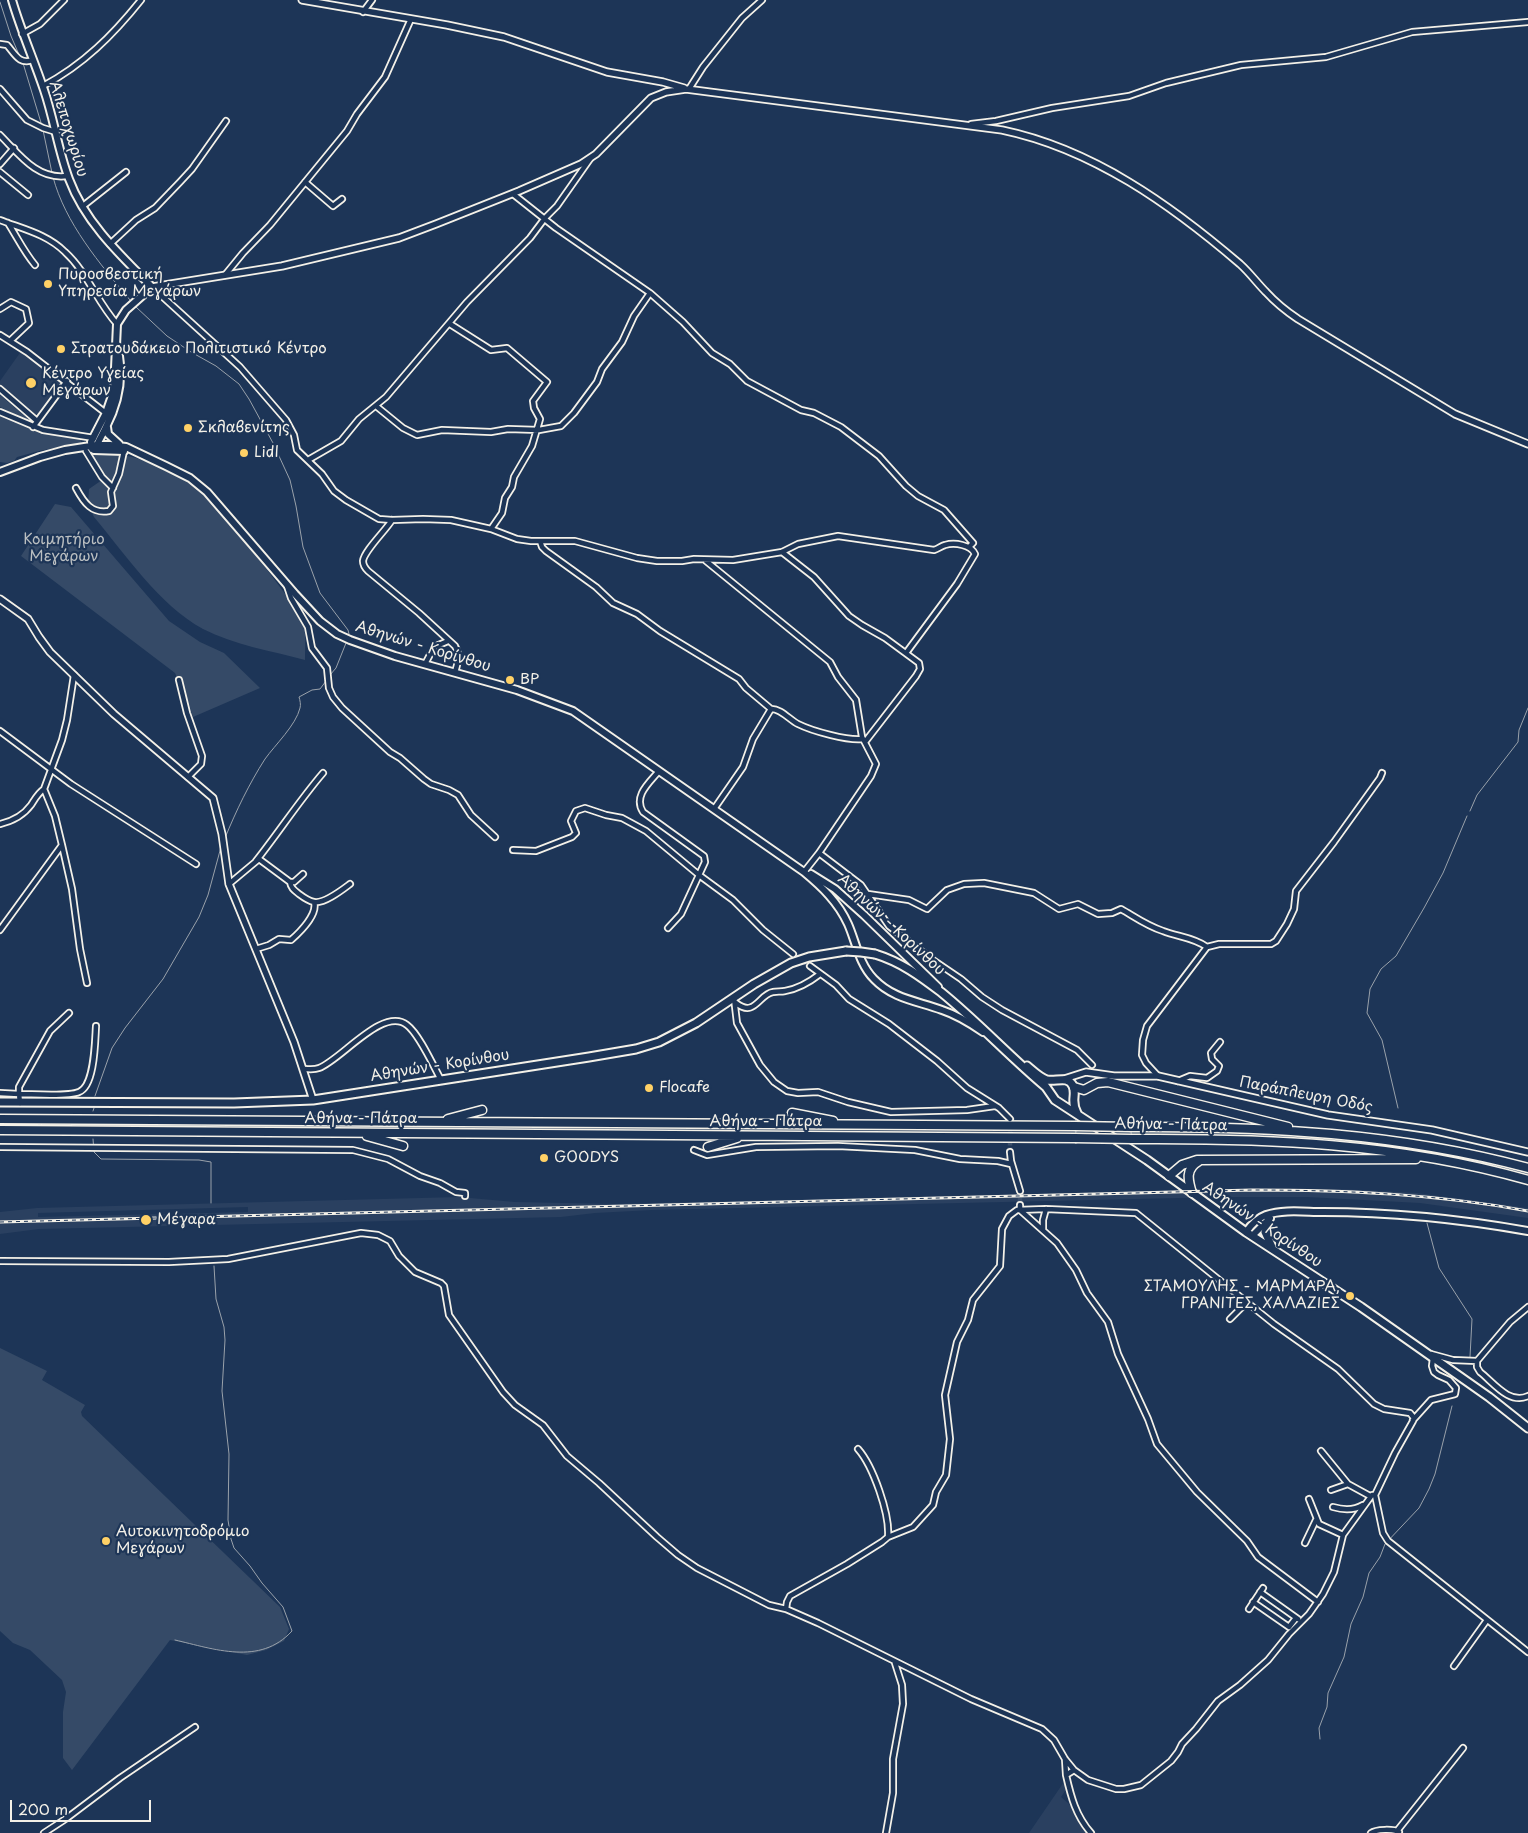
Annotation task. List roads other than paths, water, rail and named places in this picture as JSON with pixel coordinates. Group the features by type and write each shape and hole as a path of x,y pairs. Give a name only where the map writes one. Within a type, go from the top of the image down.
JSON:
{"highway":[{"path":"1073,1086 1084,1090 1097,1082 1108,1082 1305,1131"},
{"path":"439,1122 482,1110"},
{"path":"792,1113 852,1125"},
{"name":"Αθήνα - Πάτρα","path":"0,1118 1240,1128 1305,1131 1405,1142 1482,1156 1528,1168"},
{"name":"Αθήνα - Πάτρα","path":"0,1130 1249,1140 1368,1148 1438,1160 1528,1180"},
{"path":"358,1133 403,1146"},
{"path":"708,1147 746,1136"},
{"path":"1169,1176 1182,1165 1200,1160 1438,1160"},
{"path":"1192,1193 1188,1182 1188,1173 1192,1165 1200,1160"}],"main road":[{"name":"Αλεποχωρίου","path":"12,0 22,34 43,86 68,176 83,206 110,244 152,287"},
{"path":"125,449 110,438 106,431 114,390 117,324 126,310 152,287"},
{"path":"93,448 94,438 108,415"},
{"path":"93,448 107,426"},
{"name":"Αθηνών - Κορίνθου","path":"0,472 40,457 110,445 142,455 182,474 207,492 286,585 320,621 337,634 367,646 517,690 573,711 804,872 823,889 839,909 863,964 879,984 898,996 954,1015 992,1037"},
{"name":"Αθηνών - Κορίνθου","path":"804,872 835,889 864,915 1016,1059 1055,1100 1169,1176 1249,1234 1348,1298 1489,1397 1528,1428"},
{"name":"Αθηνών - Κορίνθου","path":"0,1102 234,1103 312,1100 589,1057 648,1046 735,1001 776,970 809,957 846,951 875,954 895,961 913,971 957,1005"},
{"name":"Αθηνών - Κορίνθου","path":"1016,1059 1043,1078 1069,1081 1073,1086"},
{"path":"1051,1094 1052,1086 1060,1080"},
{"path":"1073,1086 1073,1105 1078,1114"},
{"path":"1061,1103 1068,1101 1073,1096"},
{"path":"1249,1234 1255,1221 1263,1216 1287,1212 1348,1212 1422,1216 1528,1231"},
{"path":"1249,1234 1275,1214"},
{"path":"1269,1219 1265,1227 1266,1237 1275,1251"}],"street":[{"path":"22,34 40,24 64,0"},
{"path":"43,86 74,68 101,46 141,0"},
{"path":"302,0 363,12 448,25 504,37 607,72 663,82 687,89 969,125 1035,138 1080,155 1112,171 1146,193 1214,244 1252,276 1276,303 1298,319 1455,414 1528,444"},
{"path":"363,12 372,0"},
{"path":"308,460 341,441 359,419 376,406 497,270 530,238 544,218 557,206 590,159 651,98 666,92 687,89 742,18 762,0"},
{"path":"225,276 243,252 270,225 347,131 357,114 385,77 411,19"},
{"path":"969,125 1052,108 1129,96 1166,82 1233,66 1255,62 1329,56 1412,32 1528,22"},
{"path":"0,44 7,45 18,59 26,62 33,60"},
{"path":"0,90 27,120 56,132"},
{"path":"110,244 136,220 155,208 180,182 192,169 226,121"},
{"path":"0,134 40,172 53,176 68,176"},
{"path":"0,164 14,148"},
{"path":"152,287 282,266 399,238 513,194 563,173 590,159"},
{"path":"0,172 28,195"},
{"path":"83,206 126,172"},
{"path":"305,182 333,206 342,199"},
{"path":"513,194 650,293 683,322 712,353 730,364 747,381 801,410 814,413 831,421 872,450 918,496 944,510 973,542 969,547"},
{"path":"0,220 45,237 65,251 73,260 106,312 117,324"},
{"path":"8,223 17,235 28,258 35,265"},
{"path":"152,287 240,367 286,420 294,434 297,450 334,491 372,516 392,520 451,520 491,529 517,538 540,541 574,541 649,560 677,561 694,559 729,561 782,552 798,544 838,536 934,550 948,544 969,547 975,554 966,570 906,653"},
{"path":"376,406 403,428 417,435 445,430 479,432 508,429 538,430 561,426 574,413 597,382 602,369 622,342 634,316 650,293"},
{"path":"0,309 11,302 26,309 30,320 11,340"},
{"path":"450,324 491,350 507,348 547,381 533,405 540,419 532,446 514,477 512,487 505,498 502,514 491,529"},
{"path":"0,335 11,340 67,381 108,415"},
{"path":"33,427 67,381"},
{"path":"0,389 37,421"},
{"path":"0,412 33,427 54,433 94,438"},
{"path":"93,448 102,477 113,488"},
{"path":"76,488 82,500 91,508 102,512 109,511 113,506 112,492 125,449"},
{"path":"392,520 366,553 364,565 368,571 455,646 458,651 458,663 455,672"},
{"path":"540,541 546,551 596,587 613,604 632,612 730,676 738,679 771,709 776,709 790,720 811,730 864,741"},
{"path":"782,552 814,577 849,616 885,638 919,663 919,672 864,741"},
{"path":"704,560 830,662 838,677 856,700 864,741 875,760 875,770 804,872"},
{"path":"286,585 291,598 308,627 312,648 327,668 329,688 338,702 390,752 400,758 424,779 431,784 458,795 471,815 495,837"},
{"path":"0,599 28,619 44,645 114,714 213,798 222,834 229,884 289,1029 304,1069 312,1100"},
{"path":"425,664 434,647 448,641"},
{"path":"74,674 62,740 44,789 55,816 72,889 80,949 87,983"},
{"path":"179,680 187,713 202,756 202,764 188,777"},
{"path":"714,809 743,767 759,727 771,709"},
{"path":"0,731 50,770 196,864"},
{"path":"660,771 641,794 640,808 646,815 704,856 705,862 681,914 668,928"},
{"path":"229,884 256,861 305,794 323,773"},
{"path":"1158,1076 1146,1063 1142,1055 1143,1040 1147,1026 1206,947 1219,944 1271,944 1276,941 1290,920 1294,909 1296,891 1347,825 1382,773"},
{"path":"0,824 17,819 28,809 39,792 44,789"},
{"path":"513,850 536,851 569,839 576,833 571,820 573,815 580,809 590,809 622,818 635,824 733,900 763,930 793,954"},
{"path":"0,930 62,845"},
{"path":"819,853 855,880 868,894 890,926 933,960 996,1006 1077,1050 1092,1065"},
{"path":"256,861 262,860 290,882 294,890 314,902 321,901 340,892 350,884"},
{"path":"290,882 294,882 303,874"},
{"path":"868,894 910,900 927,909 947,890 964,884 991,884 1002,888 1034,892 1058,908 1078,904 1098,914 1121,910 1138,921 1197,941 1206,947"},
{"path":"256,949 269,945 279,939 291,940 310,919 315,908 314,902"},
{"path":"810,966 836,985 852,1001 889,1024 937,1061 967,1088 1010,1118"},
{"path":"735,1001 744,1008 754,1006 771,992 788,991 820,974"},
{"path":"735,1001 737,1023 760,1065 774,1082 787,1091 798,1093 818,1092 848,1102 890,1112 967,1110 995,1106"},
{"path":"20,1103 19,1087 50,1031 69,1013"},
{"path":"304,1069 314,1069 325,1065 376,1027 388,1022 398,1021 411,1029 441,1080"},
{"path":"0,1093 75,1094 84,1089 90,1078 96,1026"},
{"path":"1178,1081 1190,1076 1207,1078 1217,1071 1219,1066 1212,1059 1211,1053 1220,1042"},
{"name":"Παράπλευρη Οδός","path":"1060,1080 1078,1073 1091,1072 1114,1076 1158,1076 1328,1115 1432,1130 1528,1152"},
{"path":"1073,1086 1074,1078 1078,1073"},
{"path":"694,1150 707,1155 744,1148 770,1146 838,1146 915,1150 960,1159 998,1161 1011,1164"},
{"path":"0,1147 353,1150 388,1159 456,1192 465,1193 465,1196"},
{"path":"1010,1152 1011,1164 1020,1191"},
{"path":"1020,1208 1054,1238 1087,1293 1108,1322 1118,1354 1148,1419 1157,1444 1197,1492 1247,1541 1258,1557 1318,1602"},
{"path":"786,1609 790,1596 847,1564 882,1542 888,1536 909,1529 921,1520 933,1505 936,1492 945,1478 950,1439 945,1395 957,1342 968,1320 972,1300 1000,1266 1002,1256 1001,1234 1006,1219 1020,1208 1136,1213 1274,1324 1338,1369 1374,1404 1384,1409 1410,1413 1414,1418 1413,1421"},
{"path":"1043,1229 1046,1209"},
{"path":"0,1261 170,1262 215,1260 246,1256 361,1233 386,1238 402,1260 415,1272 444,1286 449,1314 502,1392 515,1405 543,1425 567,1456 687,1562 769,1605 786,1609 845,1636 895,1663 971,1699 1042,1729 1054,1740 1064,1759 1074,1770 1088,1780 1116,1789 1132,1788 1143,1783 1174,1758 1182,1744 1218,1701 1240,1685 1268,1660 1318,1602 1334,1572 1343,1535 1364,1504 1372,1496 1413,1421 1426,1403 1454,1394 1456,1388 1452,1383 1434,1372 1432,1366 1433,1358"},
{"path":"1230,1319 1247,1302"},
{"path":"1425,1352 1453,1360 1476,1361 1504,1329 1528,1307"},
{"path":"1476,1361 1480,1372 1508,1395 1522,1398 1528,1396"},
{"path":"858,1449 865,1457 874,1476 887,1520 888,1536"},
{"path":"1321,1451 1348,1484 1372,1496 1386,1539 1528,1652"},
{"path":"1331,1490 1348,1484"},
{"path":"1309,1499 1316,1520 1323,1527 1343,1535"},
{"path":"1333,1507 1342,1510 1355,1509 1364,1504"},
{"path":"1304,1542 1316,1520"},
{"path":"1249,1609 1261,1590 1302,1621"},
{"path":"1253,1602 1289,1627 1296,1618"},
{"path":"1454,1666 1487,1620"},
{"path":"886,1833 893,1793 893,1759 903,1704 902,1685 895,1663"},
{"path":"44,1833 195,1727"},
{"path":"1371,1833 1377,1830 1399,1832 1463,1748"},
{"path":"1064,1759 1074,1805 1082,1822 1091,1833"},
{"path":"1066,1775 1074,1770"}],"waterway":[{"path":"0,2 20,57"},
{"path":"23,63 42,126"},
{"path":"43,130 52,173"},
{"path":"53,177 66,211 75,227 130,300"},
{"path":"136,307 167,336 216,366 239,384 249,399 273,443 290,480 303,547 320,593 349,634"},
{"path":"330,675 336,668 346,643"},
{"path":"225,838 259,768 290,728 298,714 299,697 312,690 320,689 326,681"},
{"path":"1470,811 1477,795 1518,742 1519,730 1528,708"},
{"path":"1398,1108 1382,1040 1367,1013 1370,989 1381,969 1396,956 1424,908 1443,873 1467,816"},
{"path":"95,1096 112,1048 163,979 199,917 208,895 221,847"},
{"path":"93,1139 94,1152 101,1159 199,1160 211,1162 211,1203"},
{"path":"1427,1223 1439,1268 1472,1319 1470,1357"},
{"path":"175,1640 221,1650 251,1652 279,1642 292,1631 283,1607 234,1548 231,1539 228,1520 229,1454 222,1391 225,1340 224,1327 216,1299 214,1266"},
{"path":"1320,1739 1319,1728 1327,1707 1328,1693 1344,1657 1351,1624 1363,1597 1369,1573 1380,1557 1385,1544 1419,1508 1429,1489 1435,1474 1452,1406"}],"tunnel":[{"path":"793,954 810,966"},
{"path":"1010,1119 1010,1152"},
{"path":"1020,1191 1020,1205"}],"railway":[{"path":"0,1222 1252,1190 1390,1194 1494,1205 1528,1211"}],"place":[{"name":"Πυροσβεστική Υπηρεσία Μεγάρων","path":"48,284"},
{"name":"Στρατουδάκειο Πολιτιστικό Κέντρο","path":"61,349"},
{"name":"Κέντρο Υγείας Μεγάρων","path":"31,383"},
{"name":"Σκλαβενίτης","path":"188,428"},
{"name":"Lidl","path":"244,453"},
{"name":"BP","path":"510,680"},
{"name":"Flocafe","path":"649,1088"},
{"name":"GOODYS","path":"544,1158"},
{"name":"Μέγαρα","path":"146,1220"},
{"name":"ΣΤΑΜΟΥΛΗΣ - ΜΑΡΜΑΡΑ, ΓΡΑΝΙΤΕΣ, ΧΑΛΑΖΙΕΣ","path":"1350,1296"},
{"name":"Αυτοκινητοδρόμιο Μεγάρων","path":"106,1541"}],"park label":[{"name":"Κοιμητήριο Μεγάρων","path":"64,548"}]}
